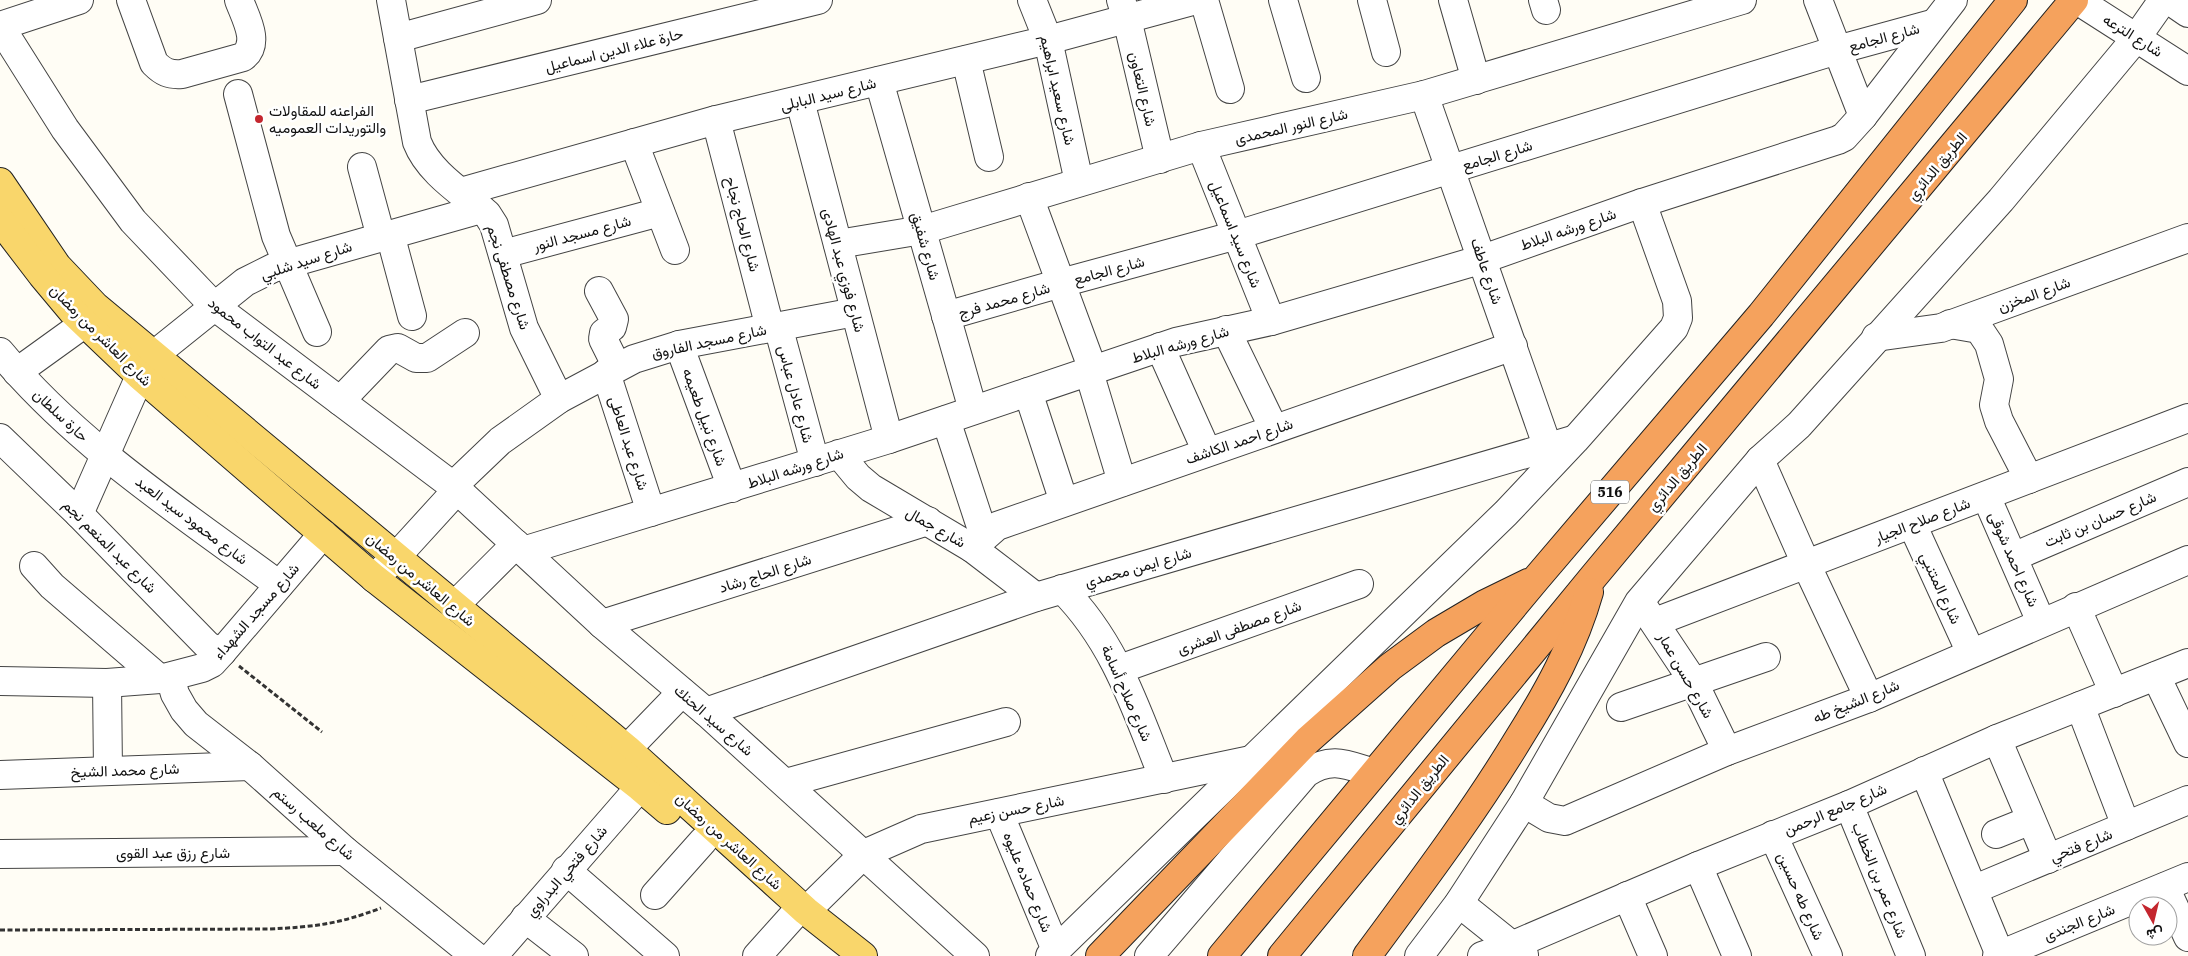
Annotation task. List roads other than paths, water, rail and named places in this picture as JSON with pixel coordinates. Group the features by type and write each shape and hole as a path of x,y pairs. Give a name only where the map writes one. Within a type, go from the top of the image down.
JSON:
{"highway":[{"name":"516","path":"1222,956 1536,579 1760,315 2012,0"},
{"name":"الطريق الدائري","path":"1282,956 1594,576 2075,0"},
{"path":"1368,956 1478,804 1549,689 1584,612 1594,576"},
{"path":"1100,956 1308,740 1390,667 1436,633 1485,604 1536,579"}],"main road":[{"name":"شارع العاشر من رمضان","path":"0,182 57,266 147,365 323,534 374,578 640,787 702,841 799,914 863,956"},
{"name":"شارع العاشر من رمضان","path":"0,220 42,275 85,323 147,365 395,558 627,750 799,914 836,956"}],"street":[{"path":"0,26 78,0"},
{"path":"131,0 154,63 161,71 171,74 182,74 243,56 249,52 252,46 252,38 239,0"},
{"name":"شارع مصطفى نجم","path":"391,0 420,150 429,164 471,200 494,225 524,328 559,400"},
{"path":"398,38 537,0"},
{"name":"حارة علاء الدين اسماعيل","path":"409,100 750,8 818,0"},
{"name":"شارع سعيد ابراهيم","path":"1032,0 1048,40 1079,182"},
{"name":"شارع سيد البابلى","path":"471,200 634,143 716,120 1048,40 1124,9 1196,0"},
{"path":"1204,0 1230,89"},
{"path":"1283,0 1306,78"},
{"path":"1372,0 1386,52"},
{"path":"1453,0 1476,80"},
{"path":"1818,0 1863,116"},
{"path":"1863,116 1932,24 1953,0"},
{"name":"شارع الترعه","path":"2075,0 2137,37 2188,71"},
{"path":"1419,956 1458,903 1647,612 1760,460 1799,425 2001,200 2137,37 2163,0"},
{"path":"2169,0 2188,13"},
{"name":"شارع النور المحمدى","path":"838,244 922,230 1201,146 1424,96 1683,9 1732,2"},
{"name":"شارع التعاون","path":"1124,9 1160,159"},
{"name":"شارع الجامع","path":"1061,283 1237,235 1837,50 1932,24"},
{"name":"شارع عبد التواب محمود","path":"0,26 65,129 133,221 214,306 455,488"},
{"path":"966,60 989,156"},
{"name":"شارع شفيق","path":"879,81 973,410"},
{"path":"238,94 276,236 317,332"},
{"name":"شارع عاطف","path":"1424,96 1548,448"},
{"name":"شارع فوزي عبد الهادى","path":"800,101 888,438"},
{"name":"شارع ورشه البلاط","path":"520,548 732,488 946,420 1160,347 1271,321 1483,259 1642,203 1838,140 1848,133 1863,116"},
{"name":"شارع الحاج نجاح","path":"716,120 774,327"},
{"path":"634,143 675,250"},
{"name":"شارع سيد اسماعيل","path":"1201,146 1271,321"},
{"path":"362,167 412,316"},
{"path":"1029,197 1091,371 1122,482"},
{"name":"شارع سيد شلبي","path":"147,365 214,306 245,282 273,268 386,235 471,200"},
{"path":"1053,953 1506,513 1575,440 1674,328 1678,318 1677,301 1642,203"},
{"name":"شارع مسجد النور","path":"503,254 660,212"},
{"name":"شارع المخزن","path":"1876,337 1932,331 2188,238"},
{"name":"شارع محمد فرج","path":"946,316 1061,283"},
{"name":"شارع عبد العاطى","path":"599,291 614,320 612,327 604,333 603,338 651,512"},
{"name":"شارع مسجد الفاروق","path":"374,578 395,558 455,488 500,441 559,400 612,370 652,352 679,345 855,312"},
{"path":"17,372 85,323"},
{"path":"1950,324 1979,329 1989,344 1999,379 1994,405 1999,420 2028,479"},
{"name":"شارع عادل عباس","path":"774,327 827,458"},
{"path":"1226,330 1274,429"},
{"path":"340,401 389,350 398,348 416,358 427,358 465,333"},
{"name":"شارع نبيل طعيمه","path":"679,345 732,488"},
{"name":"شارع احمد الكاشف","path":"978,542 997,526 1513,346"},
{"path":"1160,347 1207,452"},
{"name":"حارة سلطان","path":"0,352 66,423 106,456"},
{"path":"79,514 147,365"},
{"path":"1028,392 1064,502"},
{"name":"شارع صلاح الجيار","path":"1647,612 1806,564 2188,418"},
{"path":"946,420 978,542"},
{"name":"شارع عبد المنعم نجم","path":"0,438 79,514 208,646 222,652"},
{"name":"شارع ايمن محمدي","path":"706,712 1036,597 1575,440"},
{"name":"شارع محمود سيد العبد","path":"106,456 279,585"},
{"name":"شارع جمال","path":"827,458 858,477 871,488 928,521 978,542 1036,597"},
{"path":"1760,460 1869,698"},
{"name":"شارع حسان بن ثابت","path":"2013,557 2188,482"},
{"name":"شارع سيد الحنك","path":"455,488 602,624 706,712 975,956"},
{"name":"شارع احمد شوقى","path":"1986,496 2042,622"},
{"name":"شارع الحاج رشاد","path":"602,624 928,521"},
{"name":"شارع المتنبي","path":"1912,524 1971,653"},
{"name":"شارع مسجد الشهداء","path":"0,681 107,683 165,678 202,668 212,663 222,652 323,534"},
{"path":"454,606 520,548"},
{"name":"شارع الشيخ طه","path":"1524,803 1549,818 1565,821 1727,751 1869,698 2188,560"},
{"path":"34,566 52,586 165,678"},
{"name":"شارع مصطفى العشرى","path":"1120,669 1359,584"},
{"name":"شارع صلاح أسامة","path":"1062,589 1080,607 1102,637 1120,669 1164,779"},
{"path":"2076,607 2114,693"},
{"name":"شارع حسن عمار","path":"1647,612 1693,681 1727,751"},
{"path":"1621,707 1766,657"},
{"name":"شارع جامع الرحمن","path":"1482,956 1518,951 1627,896 1849,805 1997,739 2188,662"},
{"path":"2156,676 2188,744"},
{"name":"شارع ملعب رستم","path":"165,678 184,710 196,724 250,766 345,850 475,956"},
{"path":"107,683 108,770"},
{"path":"627,750 682,692"},
{"path":"2080,706 2126,826"},
{"path":"786,784 1006,722"},
{"path":"1997,739 2048,859"},
{"name":"شارع حسن زعيم","path":"758,956 799,914 864,854 920,829 1251,760"},
{"path":"1149,956 1306,773 1323,764 1338,762 1374,774"},
{"name":"شارع محمد الشيخ","path":"0,775 250,766"},
{"path":"1924,770 1975,889 1999,955"},
{"name":"شارع فتحي البدراوي","path":"493,956 640,787"},
{"name":"شارع فتحي","path":"1975,889 2188,800"},
{"name":"شارع عمر بن الخطاب","path":"1849,805 1911,956"},
{"name":"شارع حماده عليوه","path":"999,813 1053,953"},
{"path":"1996,834 2031,820"},
{"name":"شارع طه حسين","path":"1773,835 1828,956"},
{"path":"655,895 702,841"},
{"name":"شارع رزق عبد القوى","path":"0,854 345,850"},
{"path":"1698,866 1737,956"},
{"path":"566,870 665,956"},
{"path":"2177,882 2188,938"},
{"name":"شارع الجندى","path":"1999,955 2177,882"},
{"path":"1627,896 1652,956"},
{"path":"1458,903 1518,951"},
{"path":"525,918 574,956"},
{"path":"2175,956 2188,950"}],"place":[{"name":"الفراعنه للمقاولات والتوريدات العموميه","path":"259,119"}]}
